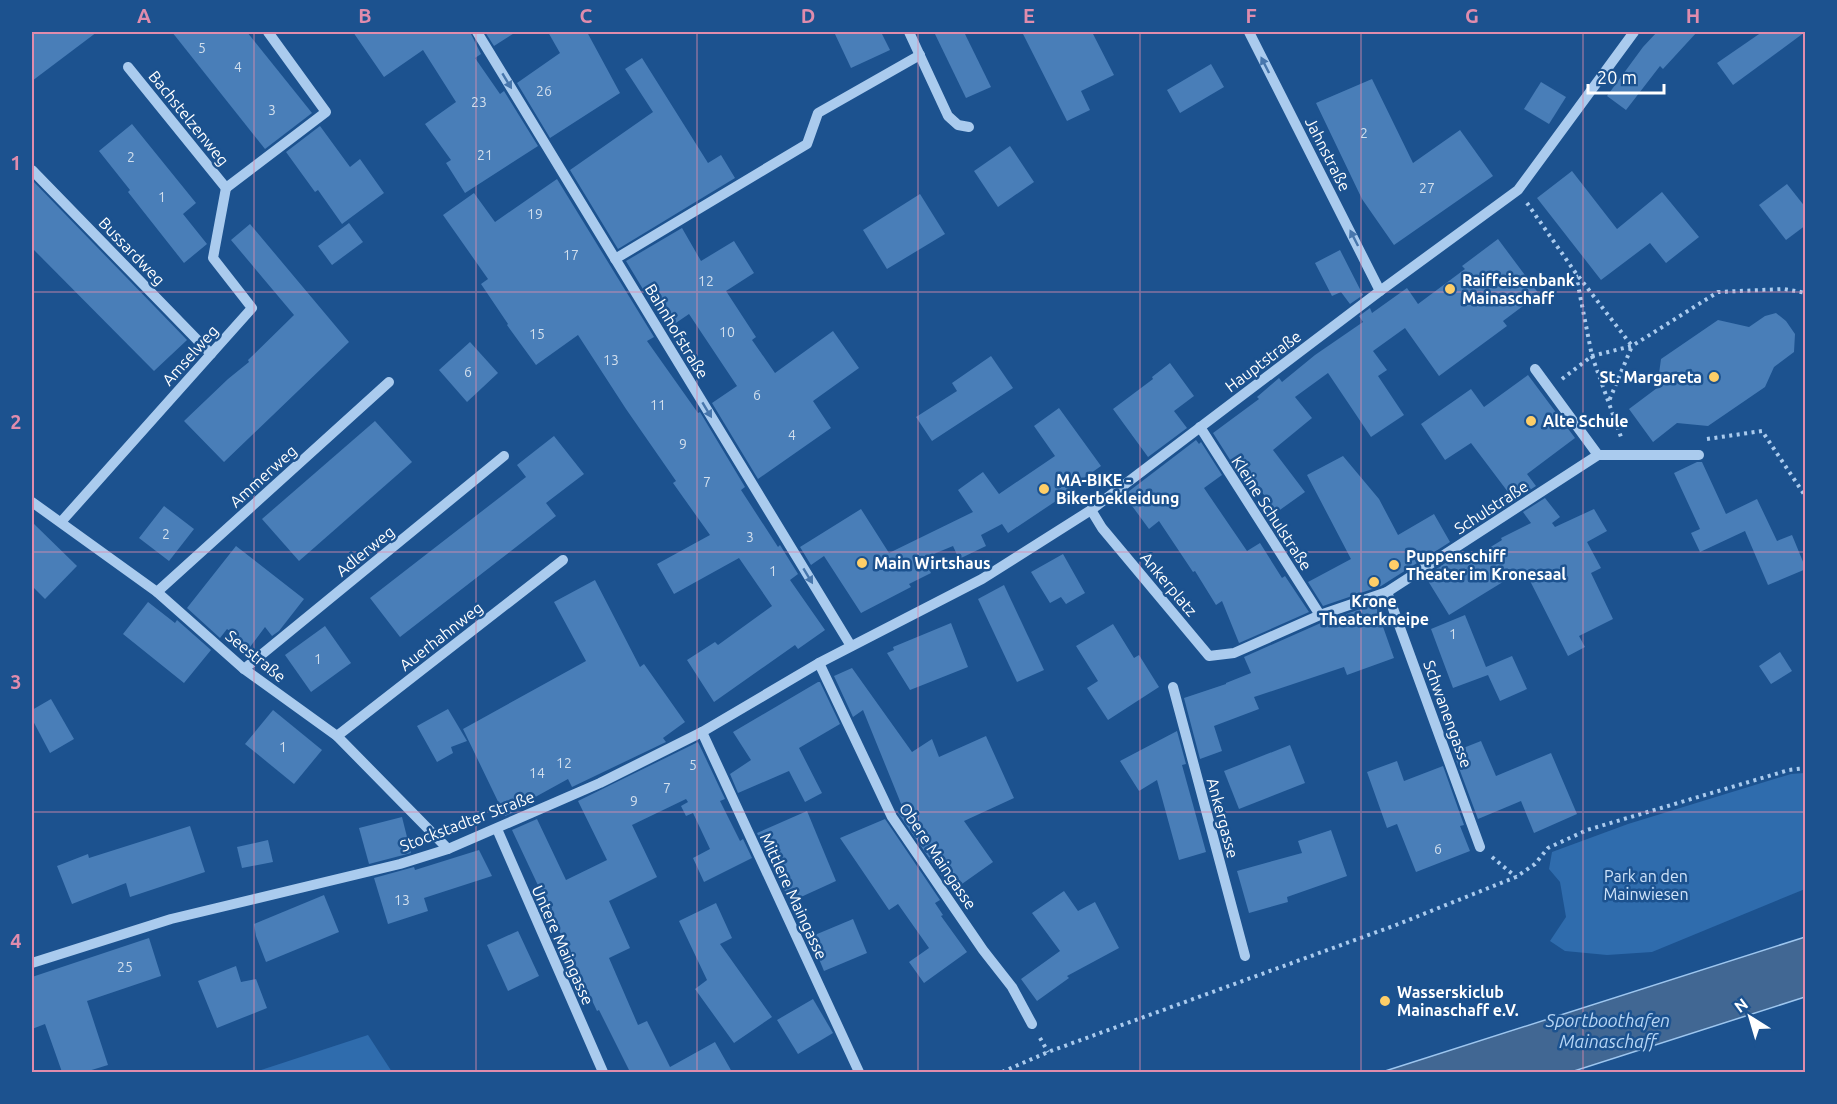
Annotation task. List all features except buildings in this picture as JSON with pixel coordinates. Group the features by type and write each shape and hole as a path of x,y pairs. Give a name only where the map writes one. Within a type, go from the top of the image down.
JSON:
{"street":[{"path":"226,188 326,112 268,32"},
{"name":"Bahnhofstraße","path":"477,32 851,646"},
{"path":"909,32 948,116 958,125 969,128"},
{"name":"Jahnstraße","path":"1249,32 1380,291"},
{"name":"Hauptstraße","path":"851,646 982,579 1091,510 1380,291 1518,190 1634,32"},
{"path":"615,259 807,144 818,113 920,55"},
{"name":"Bachstelzenweg","path":"128,67 226,188"},
{"name":"Bussardweg","path":"32,170 211,354"},
{"name":"Amselweg","path":"61,522 252,308 213,258 226,188"},
{"path":"1535,369 1598,455 1700,455"},
{"name":"Ammerweg","path":"157,592 389,382"},
{"name":"Kleine Schulstraße","path":"1200,427 1320,615"},
{"name":"Schulstraße","path":"1234,653 1320,615 1387,592 1598,455"},
{"name":"Adlerweg","path":"244,669 504,456"},
{"name":"Seestraße","path":"32,502 157,592 244,669 337,736 448,849"},
{"name":"Ankerplatz","path":"1091,510 1102,528 1209,656 1234,653"},
{"name":"Auerhahnweg","path":"337,736 563,560"},
{"name":"Schwanengasse","path":"1387,592 1480,846"},
{"name":"Stockstadter Straße","path":"32,963 171,919 400,864 448,849 600,783 702,732 851,646"},
{"name":"Obere Maingasse","path":"819,663 892,817 1011,987 1032,1024"},
{"name":"Ankergasse","path":"1173,687 1245,956"},
{"name":"Mittlere Maingasse","path":"702,732 859,1072"},
{"name":"Untere Maingasse","path":"496,829 603,1072"}],"path":[{"path":"1518,190 1575,272 1632,346"},
{"path":"1575,272 1592,356 1622,438"},
{"path":"1550,389 1592,356 1632,346 1718,292 1784,289 1806,293"},
{"path":"1609,401 1632,346"},
{"path":"1707,440 1762,431 1806,497"},
{"path":"1002,1072 1048,1052 1396,925 1516,877 1535,864 1548,848 1587,830 1789,770 1806,768"},
{"path":"1480,846 1516,877"}],"green space":[{"name":"Park an den Mainwiesen","path":"1805,773 1805,889 1652,952 1607,955 1565,951 1550,941 1566,917 1560,882 1549,869 1552,852 1628,824 1791,774"},
{"path":"368,1035 392,1072 255,1072"}],"water":[{"name":"Sportboothafen Mainaschaff","path":"1805,937 1805,997 1571,1072 1382,1072"}],"place":[{"name":"Raiffeisenbank Mainaschaff","path":"1450,289"},
{"name":"St. Margareta","path":"1714,377"},
{"name":"Alte Schule","path":"1531,421"},
{"name":"MA-BIKE - Bikerbekleidung","path":"1044,489"},
{"name":"Main Wirtshaus","path":"862,563"},
{"name":"Puppenschiff Theater im Kronesaal","path":"1394,565"},
{"name":"Krone Theaterkneipe","path":"1374,582"},
{"name":"Wasserskiclub Mainaschaff e.V.","path":"1385,1001"}]}
